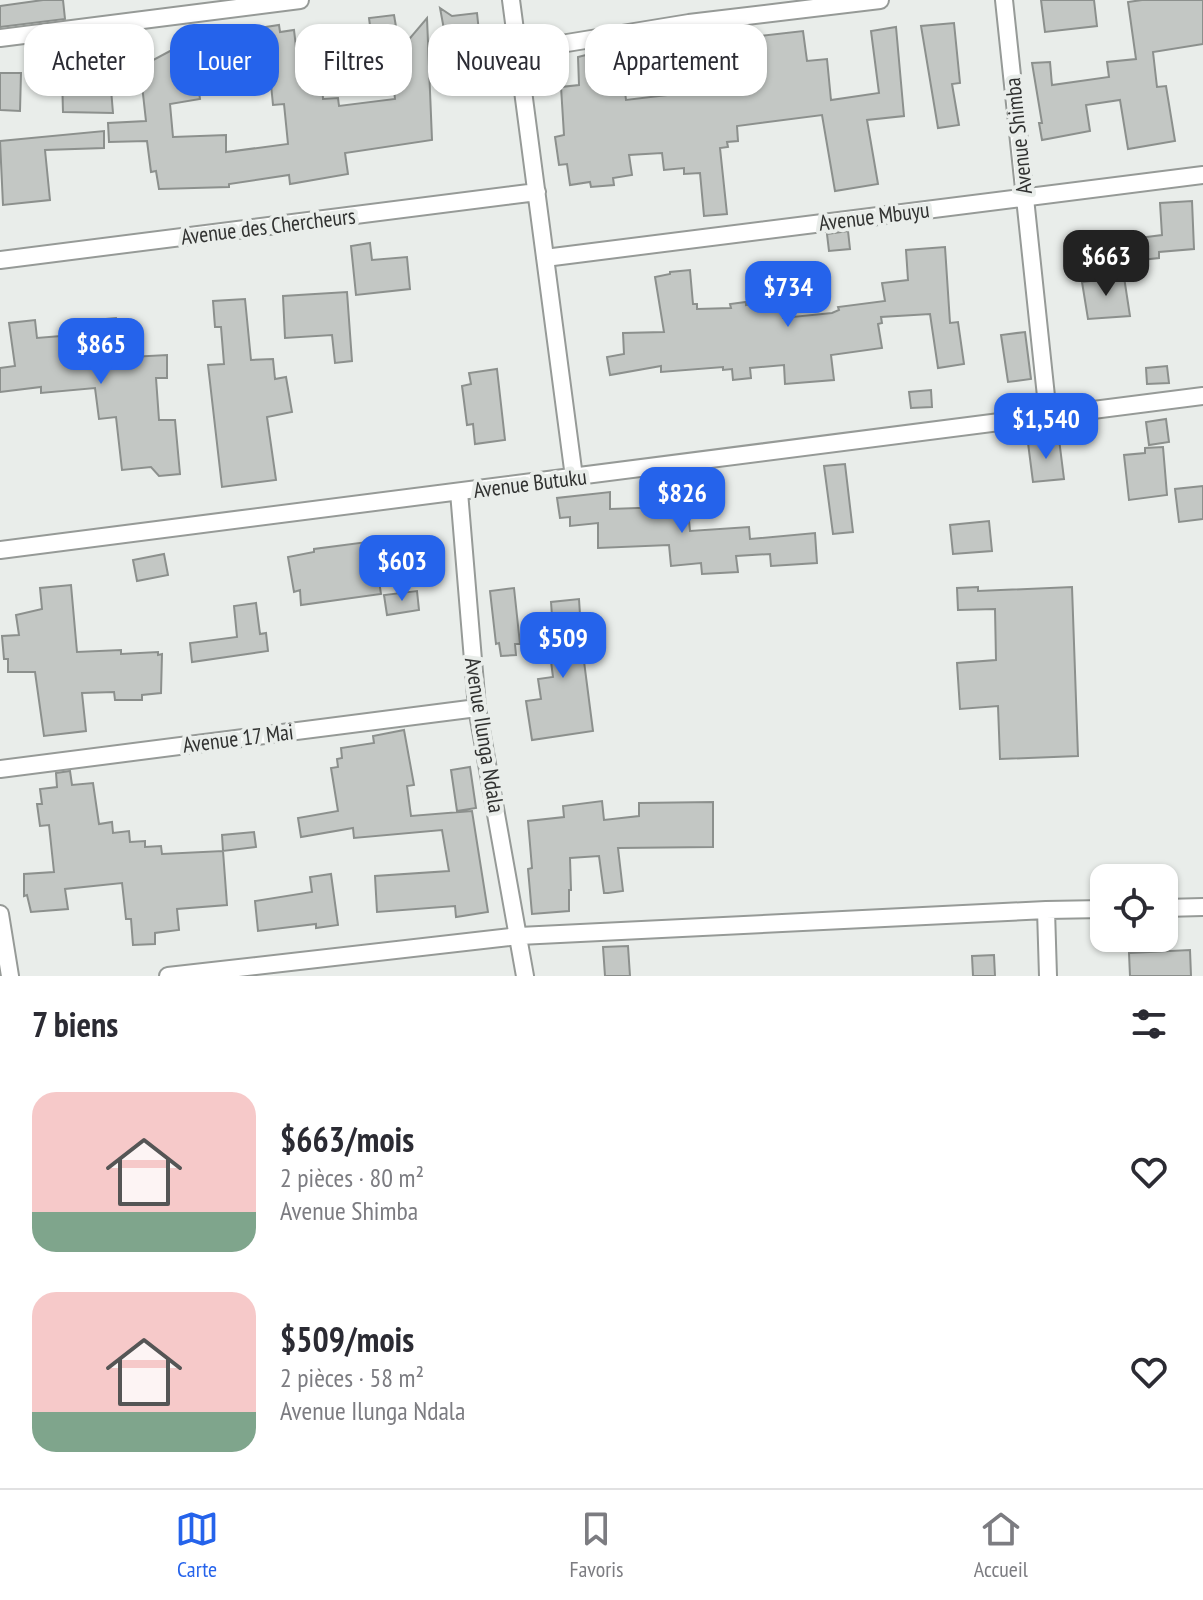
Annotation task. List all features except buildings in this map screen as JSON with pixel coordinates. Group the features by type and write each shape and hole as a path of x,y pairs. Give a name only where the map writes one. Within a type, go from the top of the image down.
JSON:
{"street":[{"path":"0,38 300,0"},
{"path":"511,0 514,24"},
{"path":"569,43 689,23 880,0"},
{"name":"Avenue Shimba","path":"1004,0 1048,415"},
{"path":"524,96 574,477"},
{"name":"Avenue Mbuyu","path":"545,258 1203,175"},
{"name":"Avenue des Chercheurs","path":"0,260 537,192"},
{"name":"Avenue Butuku","path":"0,550 1203,396"},
{"name":"Avenue Ilunga Ndala","path":"459,492 477,708 525,976"},
{"name":"Avenue 17 Mai","path":"0,769 477,708"},
{"path":"1178,908 1203,907"},
{"path":"168,976 519,936 1090,909"},
{"path":"1046,910 1048,976"},
{"path":"0,914 10,976"}]}
